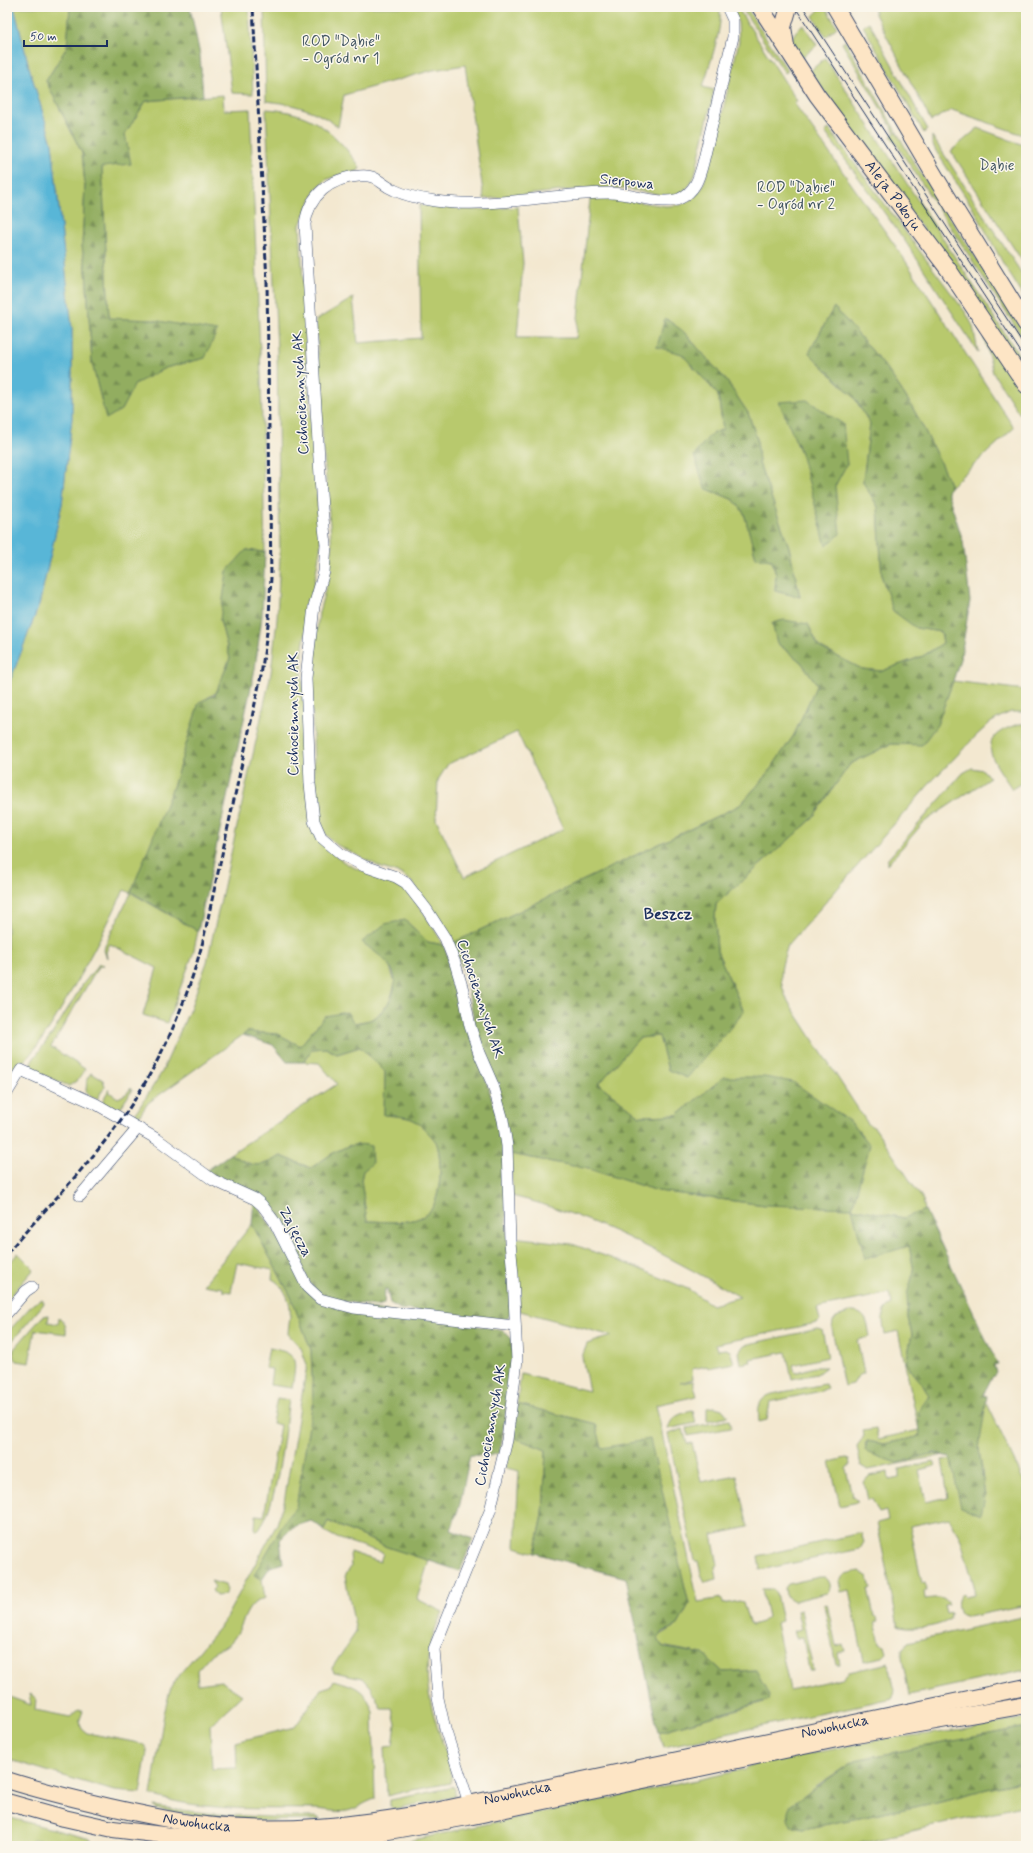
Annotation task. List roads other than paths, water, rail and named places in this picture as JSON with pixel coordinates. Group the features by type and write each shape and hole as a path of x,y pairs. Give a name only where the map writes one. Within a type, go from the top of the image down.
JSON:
{"main road":[{"name":"Aleja Pokoju","path":"760,7 789,55 847,137 948,269 1026,385"},
{"path":"789,7 785,18 783,32 789,55"},
{"path":"835,7 939,182 1026,324"},
{"name":"Nowohucka","path":"7,1780 61,1796 184,1822 231,1827 284,1828 353,1824 407,1816 1026,1687"},
{"name":"Nowohucka","path":"7,1802 83,1823 141,1833 189,1838 274,1841 360,1836 454,1819 856,1735 1026,1705"}],"street":[{"name":"Sierpowa","path":"372,176 394,190 422,198 446,202 484,203 596,193 620,193 663,201 678,199 693,189 700,177 733,37 733,20 727,7"},
{"name":"Cichociemnych AK","path":"372,176 342,179 325,188 312,202 305,224 322,509 326,545 324,572 313,613 306,678 312,812 321,837 334,850 364,866 396,877 406,883 427,910 445,938 455,963 463,990 470,1026 493,1085 503,1120 507,1146 510,1242 517,1360 507,1440 490,1512 434,1649 438,1698 445,1729 469,1803"},
{"name":"Zajęcza","path":"7,1093 21,1070 96,1104 157,1139 213,1180 247,1195 262,1204 282,1236 308,1287 320,1299 354,1308 515,1326"},
{"path":"80,1196 138,1128"},
{"path":"7,1313 26,1291 32,1287"}],"water":[{"path":"7,7 14,7 29,67 52,144 72,329 72,418 62,504 39,605 7,689"}],"tram line":[{"path":"795,7 1026,360"},
{"path":"803,7 1026,348"}],"railway":[{"path":"7,1253 82,1169 110,1135 137,1097 161,1054 171,1032 189,987 203,941 261,676 269,617 271,577 267,282 253,7"}],"district":[{"name":"Beszcz","path":"668,914"}],"park label":[{"name":"ROD \"Dąbie\" - Ogród nr 1","path":"341,50"},
{"name":"Dąbie","path":"997,166"},
{"name":"ROD \"Dąbie\" - Ogród nr 2","path":"796,196"}]}
